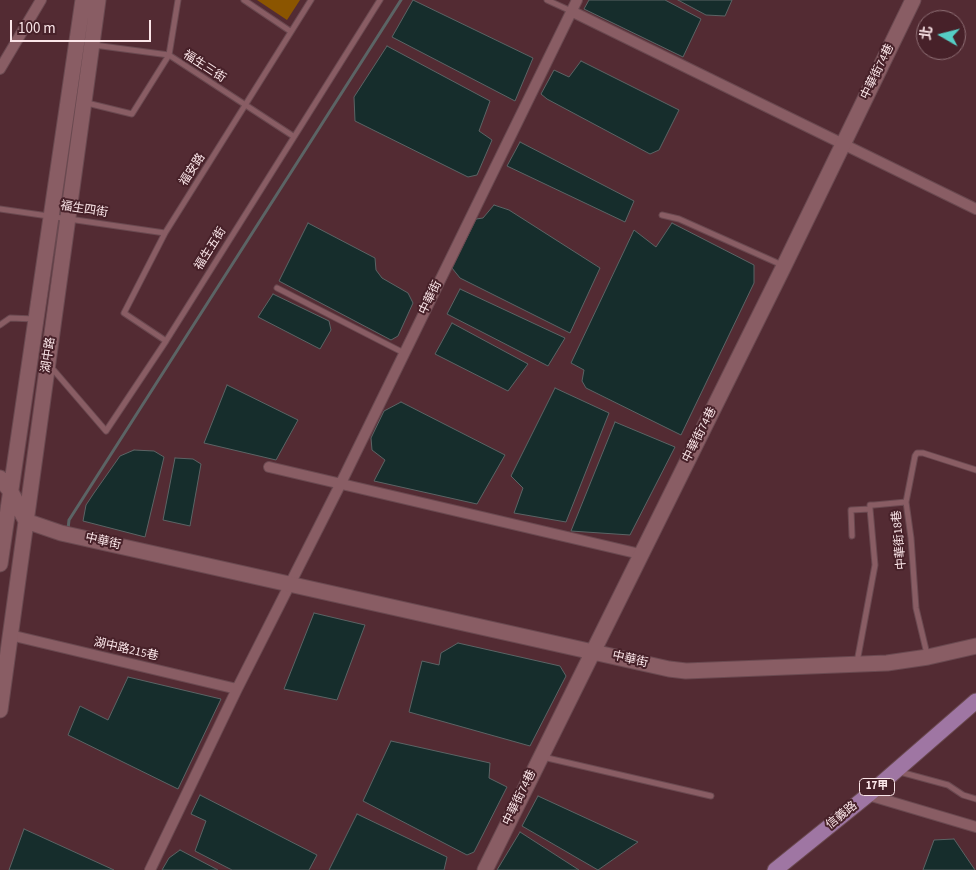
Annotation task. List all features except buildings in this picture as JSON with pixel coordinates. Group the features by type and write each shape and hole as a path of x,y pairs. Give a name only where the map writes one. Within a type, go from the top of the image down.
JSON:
{"main road":[{"name":"信義路","path":"775,870 868,795 976,701"}],"street":[{"path":"0,69 41,0"},
{"name":"湖中路","path":"0,564 83,0"},
{"name":"湖中路","path":"0,710 98,0"},
{"name":"中華街","path":"150,870 237,689 340,485 577,0"},
{"name":"中華街74巷","path":"485,870 784,266 913,0"},
{"path":"571,11 976,209"},
{"path":"269,467 640,554"},
{"path":"0,478 11,492 26,521"},
{"name":"中華街","path":"26,521 62,533 686,672 857,665 928,657 976,646"},
{"name":"湖中路215巷","path":"10,635 237,689"},
{"path":"868,795 976,827"}],"lane":[{"path":"84,103 132,114 169,55 178,0"},
{"path":"244,0 290,31"},
{"name":"福安路","path":"166,341 124,313 165,233 311,0"},
{"name":"福生五街","path":"48,362 106,432 166,341 380,0"},
{"path":"547,0 571,11"},
{"name":"福生三街","path":"92,44 169,55 293,136"},
{"name":"福生四街","path":"0,209 52,215 165,233"},
{"path":"662,215 679,219 784,266"},
{"path":"277,288 404,352"},
{"path":"0,325 10,318 36,320"},
{"name":"中華街18巷","path":"928,657 916,608 912,538 906,502 914,456 917,453 976,470"},
{"path":"857,665 875,565 870,505 906,502"},
{"path":"852,536 851,510 870,509"},
{"path":"540,756 711,796"},
{"path":"895,770 948,785 963,795 976,799"}],"shaded area":[{"path":"257,0 300,0 287,20"}],"water":[{"path":"413,0 533,58 515,101 392,37"},
{"path":"589,0 665,0 701,19 683,57 584,9"},
{"path":"678,0 732,0 725,16 706,15"},
{"path":"387,46 490,101 479,131 492,140 477,175 468,177 355,121 354,97"},
{"path":"581,61 679,110 659,150 650,154 541,94 554,70 569,77"},
{"path":"520,142 634,201 625,222 507,166"},
{"path":"494,205 509,210 600,268 570,333 460,278 452,268 476,219 483,218"},
{"path":"308,223 375,258 376,270 382,278 408,293 413,303 398,336 391,340 279,281"},
{"path":"672,223 754,265 754,283 681,435 586,388 582,381 584,370 571,363 634,230 656,247"},
{"path":"460,289 565,338 548,366 447,314"},
{"path":"273,294 329,321 331,330 320,349 258,317"},
{"path":"452,323 528,364 508,391 435,354"},
{"path":"227,385 298,420 276,460 204,443"},
{"path":"555,388 609,413 566,522 514,513 523,488 511,476"},
{"path":"401,402 505,455 477,504 374,481 385,460 372,450 371,438 384,411"},
{"path":"615,422 675,447 630,535 571,531"},
{"path":"134,450 154,451 164,457 145,537 83,521 86,505 120,456"},
{"path":"175,458 193,459 201,464 190,526 163,520"},
{"path":"314,613 365,625 337,700 284,689"},
{"path":"458,643 560,666 566,676 530,746 409,712 422,661 439,665 441,653"},
{"path":"128,677 221,699 178,789 68,735 80,706 108,720"},
{"path":"391,741 490,763 489,778 507,787 474,852 467,855 363,801"},
{"path":"200,795 317,855 309,870 232,870 195,851 206,821 191,814"},
{"path":"538,796 638,842 598,870 522,826"},
{"path":"357,814 447,857 444,870 329,870"},
{"path":"24,829 114,870 9,870"},
{"path":"520,832 579,870 497,870"},
{"path":"954,839 975,870 923,870 934,840"},
{"path":"180,850 218,870 162,870 169,858"}],"waterway":[{"path":"68,529 69,520 401,0"}]}
